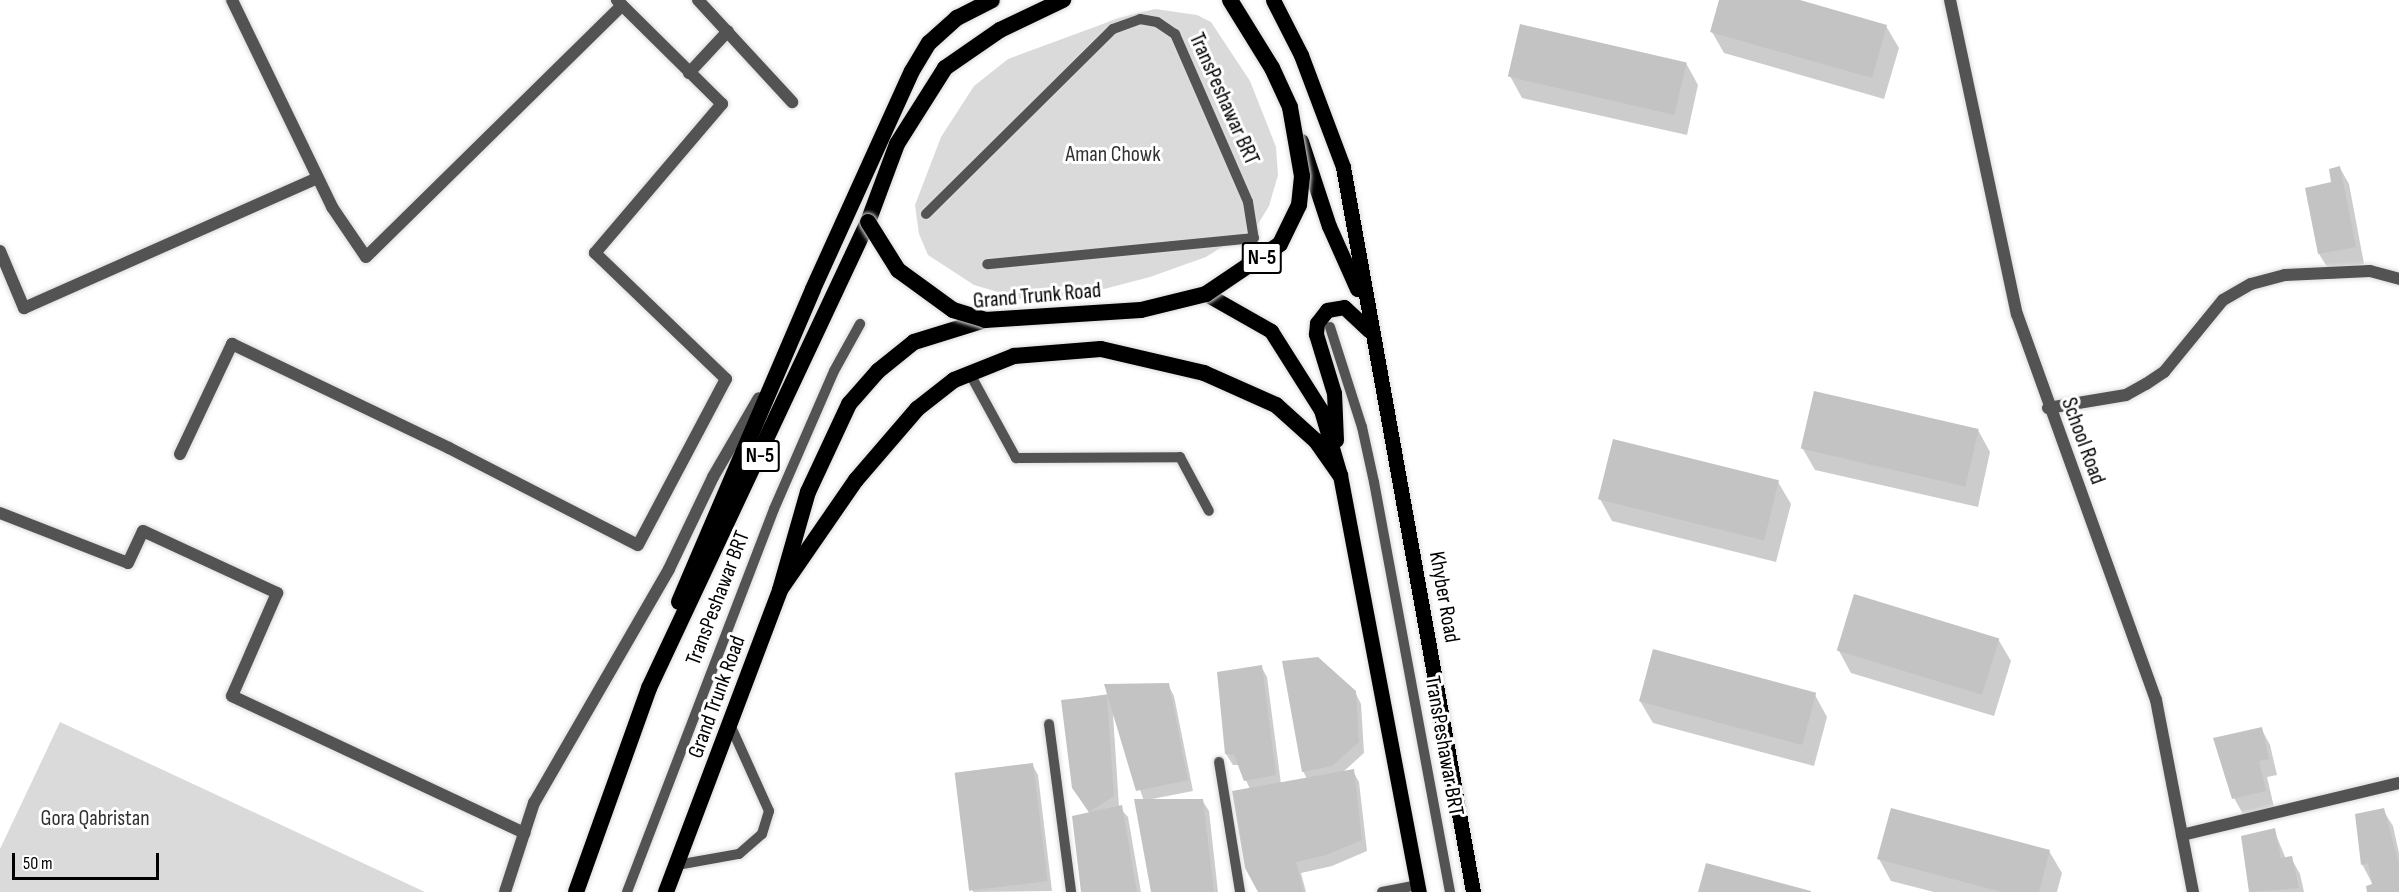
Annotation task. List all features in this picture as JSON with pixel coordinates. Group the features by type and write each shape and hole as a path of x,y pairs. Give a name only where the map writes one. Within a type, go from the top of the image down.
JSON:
{"highway":[{"path":"649,688 668,626 784,355 912,71 929,43 950,24 992,0"},
{"name":"N-5","path":"576,892 649,688 868,222 897,144 945,68 1000,30 1063,0"},
{"name":"Grand Trunk Road","path":"666,892 731,727 780,590 808,492 833,435 863,385 914,342 986,320 1141,310 1206,294 1280,244 1299,205 1302,176 1290,106 1272,68 1230,0"},
{"path":"868,222 898,270 953,310 986,320"},
{"path":"780,590 856,480 910,418 954,380 1014,356 1101,349 1150,358 1204,373 1276,405 1316,441 1339,468"}],"main road":[{"path":"1273,0 1301,55 1343,167 1366,310"},
{"path":"1290,106 1329,226 1366,310"},
{"path":"1206,294 1271,331 1321,410 1339,468 1418,888"},
{"path":"1339,468 1334,393 1316,334 1317,323 1327,310 1344,307 1370,332"},
{"name":"Khyber Road","path":"1366,310 1402,485 1473,892"}],"street":[{"path":"180,454 232,345 449,448 638,545 726,379 595,253 723,104 620,3 366,257 332,207 232,0"},
{"path":"698,0 792,102"},
{"name":"School Road","path":"1950,0 2017,314 2048,408 2156,700 2193,892"},
{"path":"689,73 728,31"},
{"path":"0,251 24,308 318,178"},
{"path":"2048,408 2126,394 2146,384 2164,372 2223,300 2251,284 2285,275 2360,271 2399,279"},
{"path":"505,892 534,803 669,569 713,477 784,355"},
{"path":"0,513 128,563 143,531 277,593 232,696 525,833"},
{"path":"2182,835 2399,783"}],"lane":[{"name":"TransPeshawar BRT","path":"926,214 1113,29 1140,19 1157,22 1175,34 1248,202 1254,238 987,264"},
{"name":"TransPeshawar BRT","path":"627,892 774,509 834,371 860,324"},
{"name":"TransPeshawar BRT","path":"1330,327 1362,427 1374,482 1450,889"},
{"path":"970,374 1016,458 1180,457 1209,511"},
{"path":"1049,724 1071,892"},
{"path":"677,865 739,854 762,834 769,811 731,727"},
{"path":"1219,762 1240,892"},
{"path":"1382,892 1418,888"}],"green space":[{"name":"Aman Chowk","path":"1155,9 1197,15 1211,22 1250,81 1276,147 1278,175 1269,206 1258,224 1206,257 1150,277 1062,300 1021,299 974,285 928,255 919,234 915,205 941,137 974,86 1008,59 1119,18"},
{"name":"Gora Qabristan","path":"60,722 425,892 0,892 0,849"}],"building":[{"path":"1719,0 1800,0 1887,25 1872,78 1710,32"},
{"path":"1520,24 1687,62 1674,115 1508,77"},
{"path":"2340,166 2356,247 2318,254 2305,188 2331,182 2329,169"},
{"path":"1814,391 1979,429 1965,487 1801,448"},
{"path":"1613,439 1779,480 1764,541 1598,499"},
{"path":"1854,594 1999,638 1982,695 1837,650"},
{"path":"1653,649 1816,693 1802,745 1639,701"},
{"path":"1318,657 1356,691 1359,742 1332,766 1302,772 1282,661"},
{"path":"1262,665 1276,775 1244,781 1234,755 1225,754 1217,672"},
{"path":"1169,683 1188,780 1136,791 1104,684"},
{"path":"1107,695 1114,796 1089,812 1072,788 1061,700"},
{"path":"2262,727 2269,759 2259,761 2266,791 2232,799 2213,738"},
{"path":"1033,763 1048,881 969,891 955,773"},
{"path":"1354,769 1362,840 1326,855 1296,862 1304,892 1258,892 1245,868 1232,791"},
{"path":"1134,799 1203,799 1214,892 1151,892"},
{"path":"1122,805 1137,892 1081,892 1072,816"},
{"path":"1891,808 2050,850 2039,892 2002,892 1877,859"},
{"path":"2384,808 2399,864 2399,892 2367,892 2366,886 2372,884 2368,863 2361,865 2355,814"},
{"path":"2275,828 2281,858 2292,856 2299,888 2249,892 2241,836"},
{"path":"1706,863 1811,891 1811,892 1698,892"}]}
